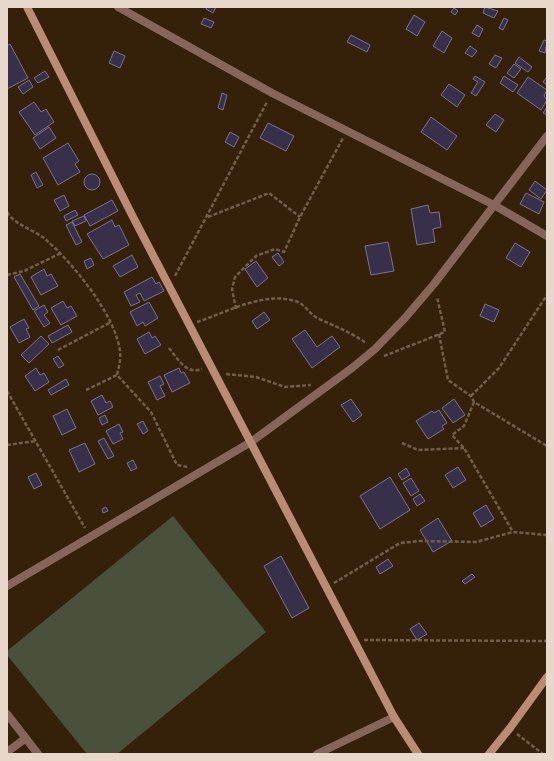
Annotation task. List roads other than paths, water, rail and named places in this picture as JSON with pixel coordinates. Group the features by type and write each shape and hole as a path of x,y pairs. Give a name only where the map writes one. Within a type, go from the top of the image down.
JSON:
{"main road":[{"path":"27,7 189,324 216,373 394,717 418,754"},
{"path":"488,754 510,728 547,677"}],"street":[{"path":"118,7 272,92 494,205 547,236"},
{"path":"7,586 251,442 335,382 375,349 406,318 434,284 547,136"},
{"path":"7,714 38,754"},
{"path":"317,754 394,717"},
{"path":"7,752 26,738"}]}
